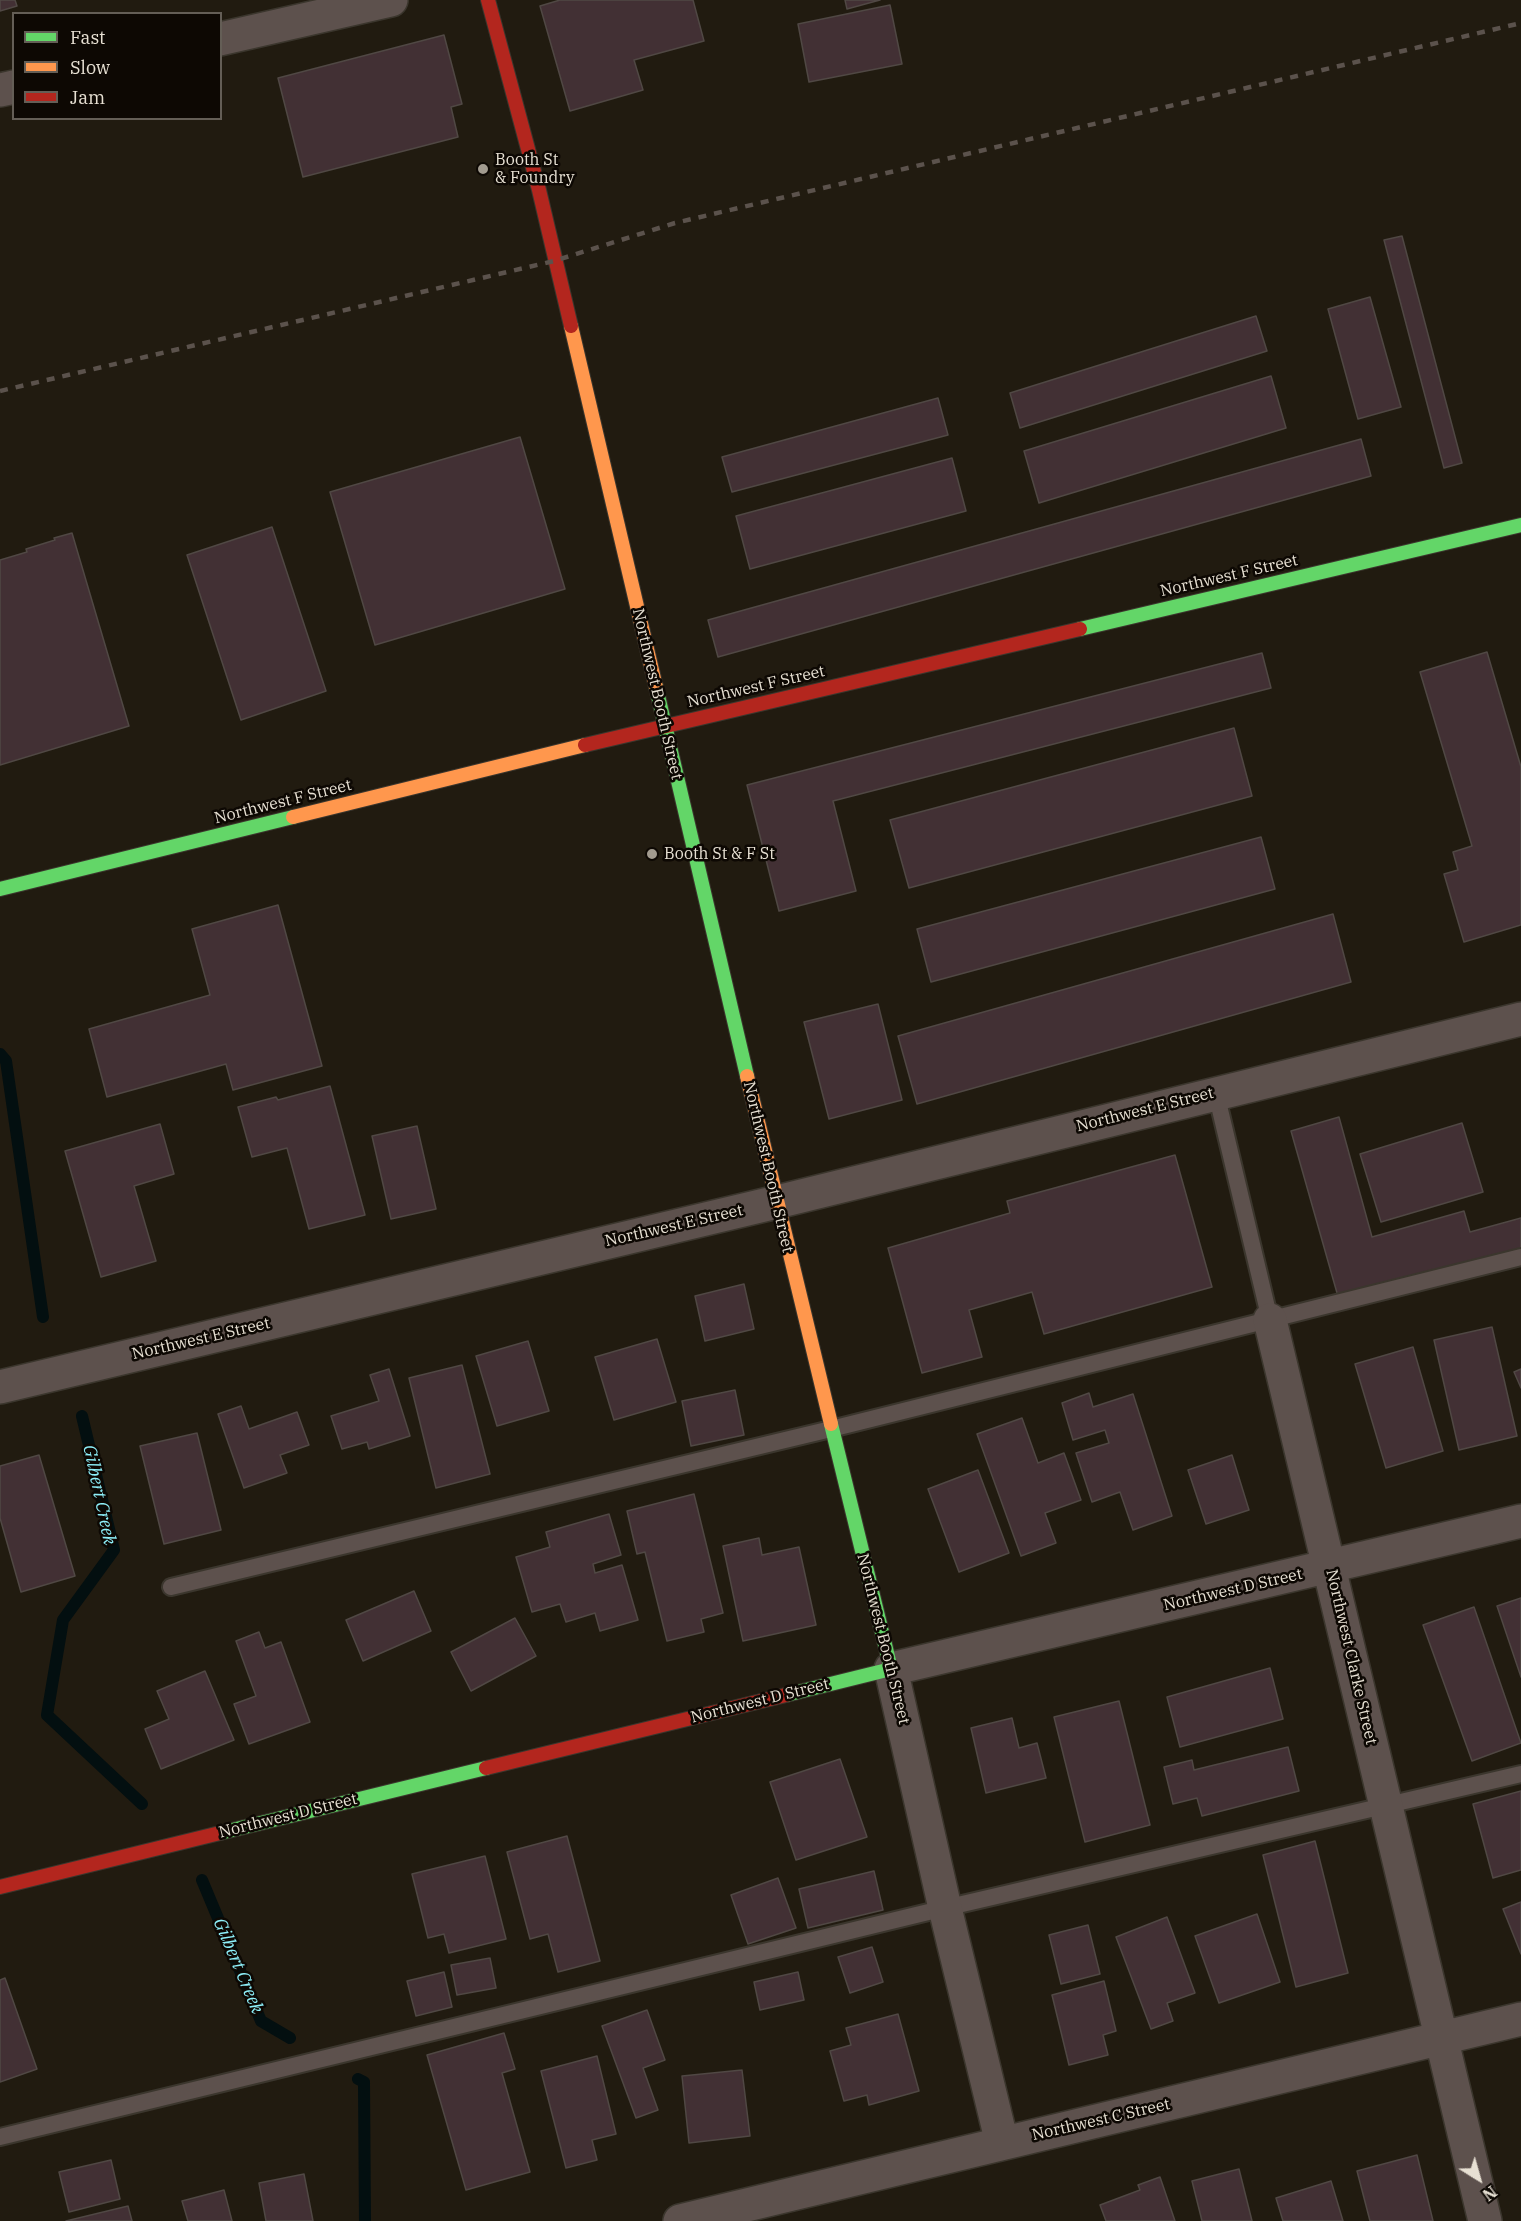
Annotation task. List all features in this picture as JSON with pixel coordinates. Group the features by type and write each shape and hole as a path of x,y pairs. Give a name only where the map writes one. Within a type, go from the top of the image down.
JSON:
{"street":[{"path":"222,39 391,0"},
{"name":"Northwest Booth Street","path":"488,0 539,190 777,1202 891,1669 945,1908 1002,2143"},
{"name":"Northwest F Street","path":"0,889 665,726 1521,525"},
{"name":"Northwest E Street","path":"0,1387 777,1202 1521,1019"},
{"name":"Northwest Clarke Street","path":"1270,1320 1485,2221"},
{"name":"Northwest D Street","path":"0,1887 891,1669 1521,1521"},
{"name":"Northwest C Street","path":"681,2221 1521,2019"}],"lane":[{"name":"Northwest Clarke Street","path":"1216,1093 1270,1320"},
{"path":"171,1587 831,1429 1521,1257"},
{"path":"0,2137 945,1908 1521,1774"}],"building":[{"path":"0,0 15,0 17,6 0,11"},
{"path":"560,0 693,0 704,41 634,60 643,90 570,111 540,6"},
{"path":"845,0 880,0 847,9"},
{"path":"890,5 902,64 809,82 798,24"},
{"path":"444,35 462,104 451,107 458,137 303,177 278,78"},
{"path":"1402,236 1462,463 1444,468 1384,240"},
{"path":"1370,297 1401,407 1358,419 1328,309"},
{"path":"1256,316 1267,351 1020,428 1010,393"},
{"path":"1271,376 1286,428 1039,503 1024,451"},
{"path":"938,398 948,435 732,492 722,457"},
{"path":"520,437 565,589 375,645 330,492"},
{"path":"1361,439 1371,476 718,657 708,620"},
{"path":"952,458 966,511 750,569 736,516"},
{"path":"272,527 326,691 241,720 187,555"},
{"path":"72,533 129,726 0,765 0,560 27,552 26,549"},
{"path":"1487,652 1521,767 1521,925 1464,942 1444,874 1458,870 1453,852 1472,846 1420,672"},
{"path":"1262,653 1271,688 833,801 856,891 779,911 747,785"},
{"path":"1234,728 1252,796 909,888 890,820"},
{"path":"1261,837 1275,889 931,982 917,929"},
{"path":"278,905 322,1066 233,1090 226,1064 107,1097 89,1029 210,995 192,929"},
{"path":"1333,914 1351,982 917,1104 898,1036"},
{"path":"878,1004 902,1100 829,1119 804,1022"},
{"path":"330,1086 365,1215 309,1229 287,1148 252,1157 238,1107 276,1097 278,1100"},
{"path":"1339,1117 1372,1237 1464,1211 1470,1232 1521,1218 1521,1248 1339,1300 1291,1131"},
{"path":"1462,1123 1483,1192 1381,1222 1360,1154"},
{"path":"160,1124 174,1174 134,1186 156,1261 101,1277 65,1151"},
{"path":"417,1126 436,1209 391,1219 372,1136"},
{"path":"1175,1155 1212,1287 1044,1334 1032,1292 969,1310 982,1357 922,1373 888,1248 1010,1213 1007,1201"},
{"path":"744,1284 754,1329 705,1341 695,1296"},
{"path":"1492,1327 1517,1436 1459,1450 1434,1340"},
{"path":"657,1339 676,1402 614,1420 595,1357"},
{"path":"528,1341 549,1411 497,1426 476,1356"},
{"path":"1413,1347 1443,1451 1386,1468 1355,1364"},
{"path":"462,1365 490,1474 436,1488 409,1378"},
{"path":"389,1369 410,1436 369,1449 367,1442 342,1449 331,1416 379,1401 370,1375"},
{"path":"1521,1369 1521,1388 1514,1372"},
{"path":"735,1390 744,1435 691,1446 682,1401"},
{"path":"1089,1393 1093,1407 1133,1394 1172,1516 1133,1530 1120,1492 1092,1502 1076,1453 1109,1443 1105,1430 1073,1440 1062,1403"},
{"path":"241,1406 249,1429 297,1412 309,1445 280,1455 287,1473 244,1488 218,1414"},
{"path":"1022,1418 1038,1463 1064,1453 1081,1500 1045,1513 1056,1543 1021,1556 977,1434"},
{"path":"197,1433 221,1530 164,1544 140,1446"},
{"path":"39,1455 75,1576 21,1592 0,1518 0,1466"},
{"path":"1232,1455 1249,1510 1206,1524 1188,1470"},
{"path":"978,1470 1009,1553 959,1572 928,1489"},
{"path":"694,1494 723,1613 701,1619 704,1632 667,1641 645,1552 637,1554 627,1511"},
{"path":"609,1514 621,1555 593,1564 595,1573 622,1565 638,1620 600,1631 595,1613 566,1622 560,1604 532,1612 516,1557 550,1547 546,1532"},
{"path":"759,1538 762,1555 799,1547 816,1625 743,1641 723,1546"},
{"path":"414,1591 431,1631 363,1661 346,1620"},
{"path":"1521,1598 1521,1677 1497,1606"},
{"path":"1474,1607 1521,1743 1472,1761 1423,1625"},
{"path":"515,1618 536,1656 471,1691 451,1652"},
{"path":"259,1632 265,1648 281,1642 310,1722 249,1744 234,1704 256,1696 236,1641"},
{"path":"1270,1668 1283,1719 1180,1747 1167,1697"},
{"path":"205,1671 234,1740 161,1769 145,1729 169,1719 157,1691"},
{"path":"1119,1701 1150,1825 1085,1842 1054,1717"},
{"path":"1012,1718 1019,1748 1037,1743 1046,1778 986,1793 971,1728"},
{"path":"1288,1747 1299,1791 1202,1816 1197,1798 1173,1804 1164,1767 1192,1760 1194,1770"},
{"path":"840,1759 867,1837 796,1860 770,1782"},
{"path":"1521,1791 1521,1870 1493,1878 1473,1804"},
{"path":"567,1836 600,1961 558,1972 548,1934 530,1939 507,1852"},
{"path":"1315,1841 1348,1973 1296,1987 1263,1855"},
{"path":"485,1856 506,1939 449,1953 444,1934 428,1938 412,1874"},
{"path":"874,1871 883,1910 808,1928 799,1889"},
{"path":"778,1878 796,1928 748,1944 731,1895"},
{"path":"1521,1902 1521,1954 1503,1909"},
{"path":"1257,1914 1280,1982 1219,2003 1195,1936"},
{"path":"1167,1917 1195,1993 1167,2003 1173,2021 1151,2029 1116,1937"},
{"path":"1088,1925 1100,1974 1061,1984 1049,1935"},
{"path":"872,1947 883,1982 850,1993 838,1957"},
{"path":"490,1958 496,1988 457,1995 451,1965"},
{"path":"444,1972 452,2007 416,2016 407,1981"},
{"path":"798,1972 804,2000 760,2010 754,1982"},
{"path":"5,1978 37,2069 0,2082 0,1980"},
{"path":"1104,1981 1116,2031 1103,2035 1108,2055 1069,2065 1052,1995"},
{"path":"647,2010 665,2060 643,2068 658,2110 636,2118 602,2026"},
{"path":"898,2014 919,2091 869,2105 867,2095 844,2101 830,2051 851,2045 846,2028"},
{"path":"504,2033 515,2069 502,2073 530,2172 466,2190 427,2055"},
{"path":"597,2056 616,2134 592,2140 597,2160 566,2168 541,2071"},
{"path":"742,2070 750,2136 689,2143 682,2076"},
{"path":"1417,2155 1433,2221 1370,2221 1357,2171"},
{"path":"111,2160 120,2199 69,2212 59,2172"},
{"path":"1239,2169 1252,2221 1202,2221 1192,2181"},
{"path":"304,2174 313,2221 266,2221 259,2183"},
{"path":"1160,2177 1175,2221 1106,2221 1100,2205 1140,2190 1138,2185"},
{"path":"1331,2181 1343,2221 1283,2221 1276,2198"},
{"path":"224,2190 232,2221 188,2221 182,2201"},
{"path":"128,2206 132,2221 66,2221"}],"waterway":[{"name":"Gilbert Creek","path":"0,1054 6,1061 43,1317"},
{"name":"Gilbert Creek","path":"82,1416 114,1550 63,1620 47,1715 142,1804"},
{"name":"Gilbert Creek","path":"202,1880 261,2021 290,2038"},
{"name":"Gilbert Creek","path":"358,2079 364,2082 365,2221"}],"railway":[{"path":"0,391 554,261 675,223 1521,23"}],"traffic: fast":[{"path":"1080,629 1521,525"},
{"path":"656,687 747,1076"},
{"path":"0,889 293,817"},
{"path":"786,1695 891,1669 831,1424"},
{"path":"220,1833 486,1768"}],"traffic: slow":[{"path":"571,326 656,687"},
{"path":"293,817 585,745"},
{"path":"747,1076 831,1424"}],"traffic: jam":[{"path":"488,0 539,190 571,326"},
{"path":"585,745 1080,629"},
{"path":"486,1768 786,1695"},
{"path":"0,1887 220,1833"}],"place":[{"name":"Booth St & Foundry","path":"483,169"},
{"name":"Booth St & F St","path":"652,854"}]}
